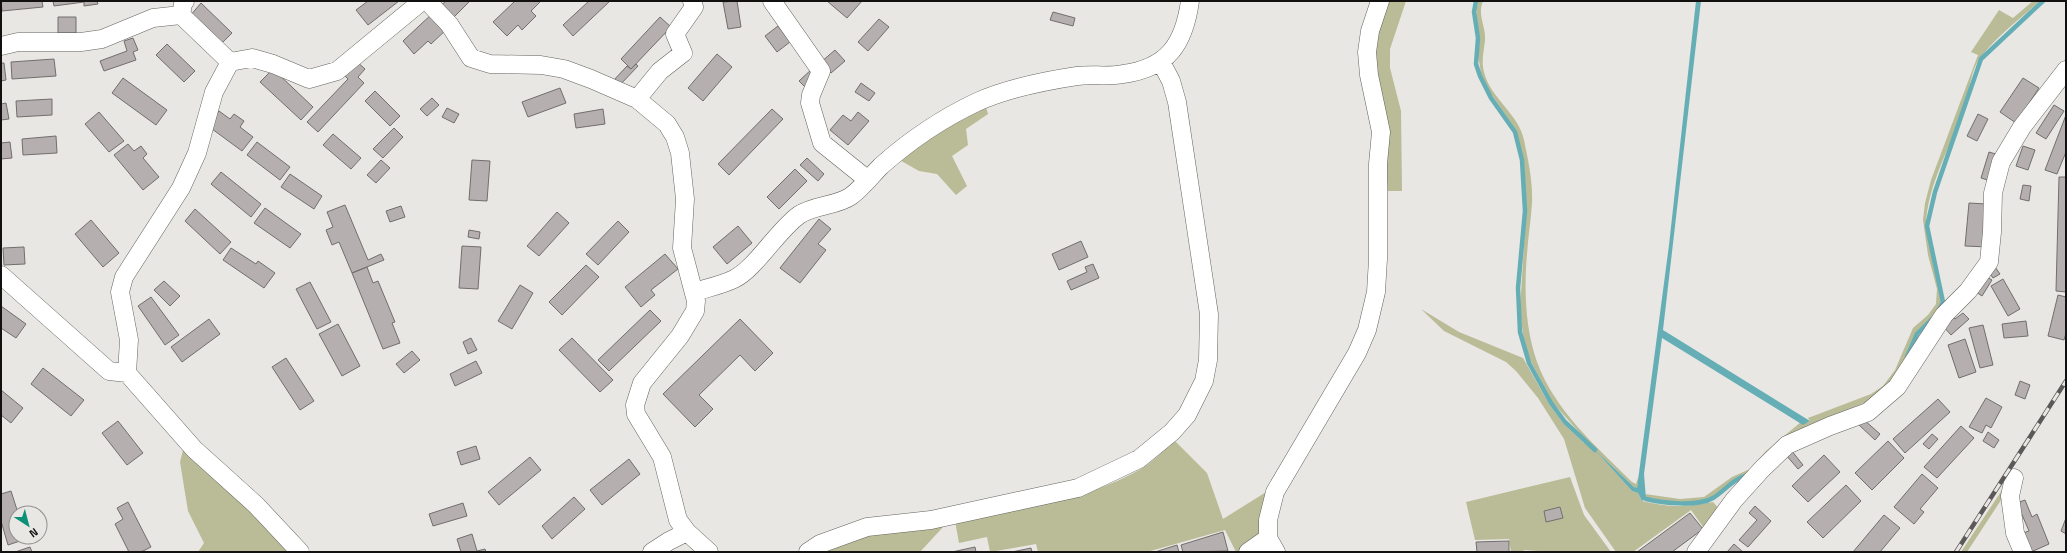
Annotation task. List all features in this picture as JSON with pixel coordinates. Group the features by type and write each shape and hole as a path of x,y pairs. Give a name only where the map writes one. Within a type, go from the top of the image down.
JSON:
{"street":[{"path":"230,62 252,58 273,64 308,79 337,71 422,1"},
{"path":"427,1 448,24 471,58 490,64 541,64 564,69 637,99 667,124 675,137 680,153 685,199 681,238 682,248 696,301 695,311 680,336 642,383 635,405 636,414 662,457 678,520 687,532 709,552"},
{"path":"637,99 660,71 682,53 675,34 694,7 692,1"},
{"path":"772,1 822,71 811,96 810,104 822,143 868,180"},
{"path":"694,292 735,278 749,267 783,229 800,214 850,197 906,145 950,116 978,102 1028,86 1079,76 1122,75 1142,70 1161,62 1172,52 1180,37 1187,19 1190,1"},
{"path":"1248,552 1272,545 1268,520 1275,492 1357,354 1367,330 1376,292 1378,259 1378,164 1381,132 1369,75 1367,52 1370,31 1380,1"},
{"path":"1,46 18,42 81,42 102,38 183,8 230,62"},
{"path":"127,373 129,340 120,292 124,277 181,188 197,153 214,92 230,62"},
{"path":"808,552 820,544 867,527 931,520 1078,488 1139,459 1172,432 1187,415 1204,381 1208,360 1209,314 1177,102 1171,81 1161,62"},
{"path":"1696,552 1734,500 1762,469 1787,445 1830,426 1868,412 1897,387 1944,315 1968,291 1989,262 1992,232 1993,194 2001,162 2022,127 2066,70"},
{"path":"1,275 109,371 127,373 194,448 256,505 300,552"},
{"path":"2014,478 2010,496 2016,532 2023,552"},
{"path":"652,552 669,540 687,532"}],"green space":[{"path":"1388,1 1406,1 1390,49 1390,68 1401,111 1402,191 1388,191 1380,87 1375,57 1377,32"},
{"path":"1478,1 1483,1 1481,6 1481,16 1485,35 1483,60 1484,72 1492,90 1511,114 1521,131 1530,171 1532,203 1527,248 1526,308 1530,336 1537,362 1554,396 1578,427 1632,482 1636,484 1639,475 1637,488 1635,488 1597,452 1632,491 1638,493 1642,501 1661,505 1677,506 1713,502 1721,511 1706,531 1691,510 1633,552 1616,552 1585,508 1564,439 1538,398 1516,371 1506,362 1444,331 1421,309 1459,332 1523,358 1549,404 1564,424 1583,442 1594,449 1553,403 1528,356 1520,310 1526,212 1524,162 1515,129 1489,91 1481,73 1478,55 1480,39 1476,15"},
{"path":"2033,1 2040,1 1994,42 1977,62 1965,106 1935,181 1927,212 1926,227 1942,299 1938,310 1915,334 1905,360 1884,391 1864,403 1832,416 1752,473 1735,480 1719,493 1707,500 1699,502 1670,502 1645,498 1645,494 1680,499 1704,497 1732,477 1750,469 1766,451 1801,422 1803,424 1810,421 1808,418 1871,394 1883,386 1895,370 1913,328 1928,315 1936,304 1937,289 1928,255 1923,220 1925,203 1931,180 1978,55 1971,52 1999,10 2013,18"},
{"path":"985,104 988,114 966,129 968,145 952,156 967,186 956,195 937,174 919,171 896,158"},
{"path":"1174,440 1207,473 1223,519 1271,489 1263,536 1241,552 1236,552 1225,530 1147,552 1038,552 1036,544 990,552 987,537 959,543 955,521 1049,502 1096,489 1118,481 1144,467"},
{"path":"184,446 295,552 198,552 204,543 188,511 180,462"},
{"path":"1570,477 1584,515 1611,552 1552,552 1524,550 1523,552 1511,552 1509,539 1475,540 1466,502"},
{"path":"2008,481 2007,491 1967,552 1961,552"},
{"path":"944,526 920,552 819,552 849,539 879,533"}],"water":[{"path":"1696,1 1701,1 1663,330 1810,421 1803,425 1662,338 1644,474 1646,499 1642,501 1638,493 1632,491 1595,450 1634,487 1637,488 1669,245"}],"building":[{"path":"1,1 42,1 43,7 2,11"},
{"path":"53,1 97,1 98,4 84,6 84,2 54,6"},
{"path":"368,1 399,1 368,25 356,10"},
{"path":"446,1 470,1 450,21 438,8"},
{"path":"515,1 541,1 531,11 536,16 522,30 518,25 507,36 493,22"},
{"path":"589,1 610,1 573,36 563,25"},
{"path":"737,1 741,27 728,29 723,2"},
{"path":"827,1 862,1 847,18"},
{"path":"201,3 232,33 220,45 190,16"},
{"path":"434,12 448,28 431,44 428,41 414,54 403,41"},
{"path":"1053,12 1075,18 1073,26 1050,20"},
{"path":"58,17 76,17 76,33 58,33"},
{"path":"660,17 671,27 631,69 621,59"},
{"path":"879,19 889,27 868,51 858,42"},
{"path":"778,26 790,42 777,52 765,36"},
{"path":"133,38 138,50 133,52 136,60 104,71 100,61 127,51 124,41"},
{"path":"167,44 195,71 184,82 156,55"},
{"path":"835,50 845,61 831,73 821,62"},
{"path":"717,54 732,67 703,101 688,88"},
{"path":"54,59 56,76 12,79 11,62"},
{"path":"355,60 365,69 358,77 364,83 318,132 307,122 348,79 342,73"},
{"path":"1,63 4,63 6,80 1,81"},
{"path":"636,64 638,66 619,86 613,81 627,66 631,69"},
{"path":"813,68 806,88 799,81"},
{"path":"273,69 313,107 301,120 260,82"},
{"path":"123,78 167,110 156,125 112,93"},
{"path":"2023,78 2039,88 2016,123 2000,112"},
{"path":"861,83 875,93 869,101 855,92"},
{"path":"560,88 566,103 528,117 522,102"},
{"path":"375,91 400,116 390,126 365,101"},
{"path":"432,98 439,105 427,116 420,109"},
{"path":"52,99 52,115 17,117 16,101"},
{"path":"6,103 9,119 1,120 1,104"},
{"path":"2054,105 2064,111 2046,139 2036,133"},
{"path":"447,108 459,114 454,123 442,117"},
{"path":"603,109 605,124 576,128 574,114"},
{"path":"772,109 783,119 729,175 718,164"},
{"path":"219,111 230,119 234,114 244,121 240,127 253,137 242,151 208,126"},
{"path":"99,112 124,141 109,152 85,124"},
{"path":"858,112 869,121 848,145 830,130 843,115 851,121"},
{"path":"1978,114 1988,119 1977,141 1967,136"},
{"path":"2066,115 2066,152 2057,174 2045,170"},
{"path":"394,128 403,137 383,158 373,149"},
{"path":"333,134 361,158 351,169 323,145"},
{"path":"56,136 57,153 23,155 22,139"},
{"path":"10,142 12,158 1,159 1,143"},
{"path":"257,142 290,167 280,180 247,155"},
{"path":"128,144 134,151 141,146 147,154 143,158 159,177 143,190 114,155"},
{"path":"2023,146 2035,150 2028,170 2016,166"},
{"path":"1989,152 1999,155 1991,181 1981,178"},
{"path":"807,158 824,174 818,181 800,165"},
{"path":"381,160 390,168 376,183 367,175"},
{"path":"472,160 490,161 487,201 469,200"},
{"path":"795,169 807,181 779,209 767,197"},
{"path":"221,172 261,204 251,217 211,184"},
{"path":"290,174 322,196 314,209 281,187"},
{"path":"2059,177 2066,177 2066,292 2056,291"},
{"path":"2023,185 2031,186 2029,201 2020,199"},
{"path":"1969,203 1986,204 1988,247 1965,246"},
{"path":"345,205 368,260 381,254 384,260 352,273 339,242 332,245 326,230 333,227 327,212"},
{"path":"401,206 405,217 390,222 386,211"},
{"path":"265,208 301,234 290,248 254,223"},
{"path":"195,209 231,242 220,254 185,221"},
{"path":"557,212 569,223 539,256 527,246"},
{"path":"819,219 831,229 818,244 826,250 800,283 780,268"},
{"path":"91,220 119,253 103,267 75,234"},
{"path":"618,221 629,232 598,265 586,254"},
{"path":"738,226 752,243 727,264 713,247"},
{"path":"469,230 480,232 479,239 468,237"},
{"path":"1081,241 1088,257 1059,270 1052,254"},
{"path":"462,246 481,247 478,289 459,288"},
{"path":"24,247 25,264 4,265 3,248"},
{"path":"231,248 256,264 258,261 275,273 264,288 223,260"},
{"path":"665,254 678,269 651,290 655,295 641,307 625,287"},
{"path":"1093,264 1099,278 1071,290 1067,281 1087,272 1085,267"},
{"path":"586,265 599,277 562,315 549,302"},
{"path":"367,267 373,283 378,281 395,322 392,323 400,343 383,349 352,273"},
{"path":"1995,267 2000,274 1993,278 1988,271"},
{"path":"1985,276 1992,280 1982,296 1976,292"},
{"path":"2003,279 2020,309 2008,316 1991,286"},
{"path":"164,281 180,296 170,306 154,290"},
{"path":"310,282 331,322 317,329 296,289"},
{"path":"520,285 533,293 512,329 498,321"},
{"path":"2058,295 2066,297 2066,333 2064,340 2048,336"},
{"path":"151,297 179,335 165,345 138,306"},
{"path":"1,306 26,324 16,338 1,328"},
{"path":"650,310 661,321 609,371 598,360"},
{"path":"1963,313 1969,319 1951,335 1943,326 1953,316 1955,319"},
{"path":"209,319 220,334 182,362 171,347"},
{"path":"740,319 773,353 755,371 740,355 699,395 713,409 695,427 663,394"},
{"path":"2026,321 2028,336 2004,338 2002,324"},
{"path":"338,324 360,366 342,376 319,334"},
{"path":"1983,325 1993,365 1980,368 1969,328"},
{"path":"471,338 477,350 468,354 463,342"},
{"path":"572,338 613,380 600,392 559,350"},
{"path":"1965,339 1976,372 1959,378 1948,345"},
{"path":"412,351 420,360 404,373 396,364"},
{"path":"286,358 314,401 300,410 272,367"},
{"path":"476,361 482,373 455,386 450,374"},
{"path":"43,368 84,400 71,416 31,384"},
{"path":"2020,381 2030,385 2025,399 2015,395"},
{"path":"1,390 23,408 11,423 1,415"},
{"path":"1986,398 2002,407 1991,428 1986,425 1982,433 1969,427"},
{"path":"1938,399 1950,412 1905,453 1893,439"},
{"path":"1863,419 1880,434 1875,440 1858,424"},
{"path":"118,421 143,453 127,465 102,433"},
{"path":"1961,426 1974,438 1937,478 1924,467"},
{"path":"1988,432 1999,440 1994,448 1983,441"},
{"path":"1932,434 1938,439 1929,449 1923,444"},
{"path":"1888,441 1904,458 1872,490 1855,473"},
{"path":"476,446 480,459 461,465 457,452"},
{"path":"1791,450 1803,465 1798,469 1786,455"},
{"path":"1824,455 1840,472 1808,502 1792,486"},
{"path":"530,457 541,470 499,505 488,492"},
{"path":"629,459 640,474 602,505 590,490"},
{"path":"1922,474 1938,488 1920,509 1924,512 1914,524 1894,507"},
{"path":"1846,485 1861,501 1823,538 1807,522"},
{"path":"11,491 15,505 8,505 8,545 1,521 1,494"},
{"path":"574,497 585,509 552,539 542,526"},
{"path":"2025,500 2032,517 2037,514 2049,544 2031,552 2023,533 2029,531 2017,503"},
{"path":"128,502 151,547 141,552 129,552 115,524 123,519 117,508"},
{"path":"463,503 467,516 433,526 429,514"},
{"path":"1755,506 1771,521 1748,547 1739,540 1757,520 1749,513"},
{"path":"1560,507 1563,518 1546,522 1544,511"},
{"path":"1690,513 1703,529 1672,552 1637,552"},
{"path":"1884,515 1900,528 1880,552 1853,552"},
{"path":"2066,518 2066,534 2061,531"},
{"path":"1223,532 1228,551 1183,552 1181,545"},
{"path":"472,534 477,551 485,549 486,552 461,552 457,539"},
{"path":"1509,541 1509,552 1477,552 1476,542"},
{"path":"1734,544 1743,552 1727,552"},
{"path":"1177,545 1179,552 1155,552"},
{"path":"30,547 32,552 15,552"},
{"path":"975,547 976,552 952,552"},
{"path":"1031,548 1032,552 1012,552"}],"waterway":[{"path":"1476,1 1474,12 1478,38 1476,64 1491,98 1515,132 1522,160 1525,211 1518,288 1520,332 1529,363 1551,403 1565,422 1595,450"},
{"path":"1940,308 1943,302 1927,226 1935,192 1981,59 2043,1"},
{"path":"1907,357 1917,334 1932,319"},
{"path":"1646,499 1661,502 1698,503 1713,498 1738,479 1749,475"}],"railway":[{"path":"1956,552 2066,381"}]}
